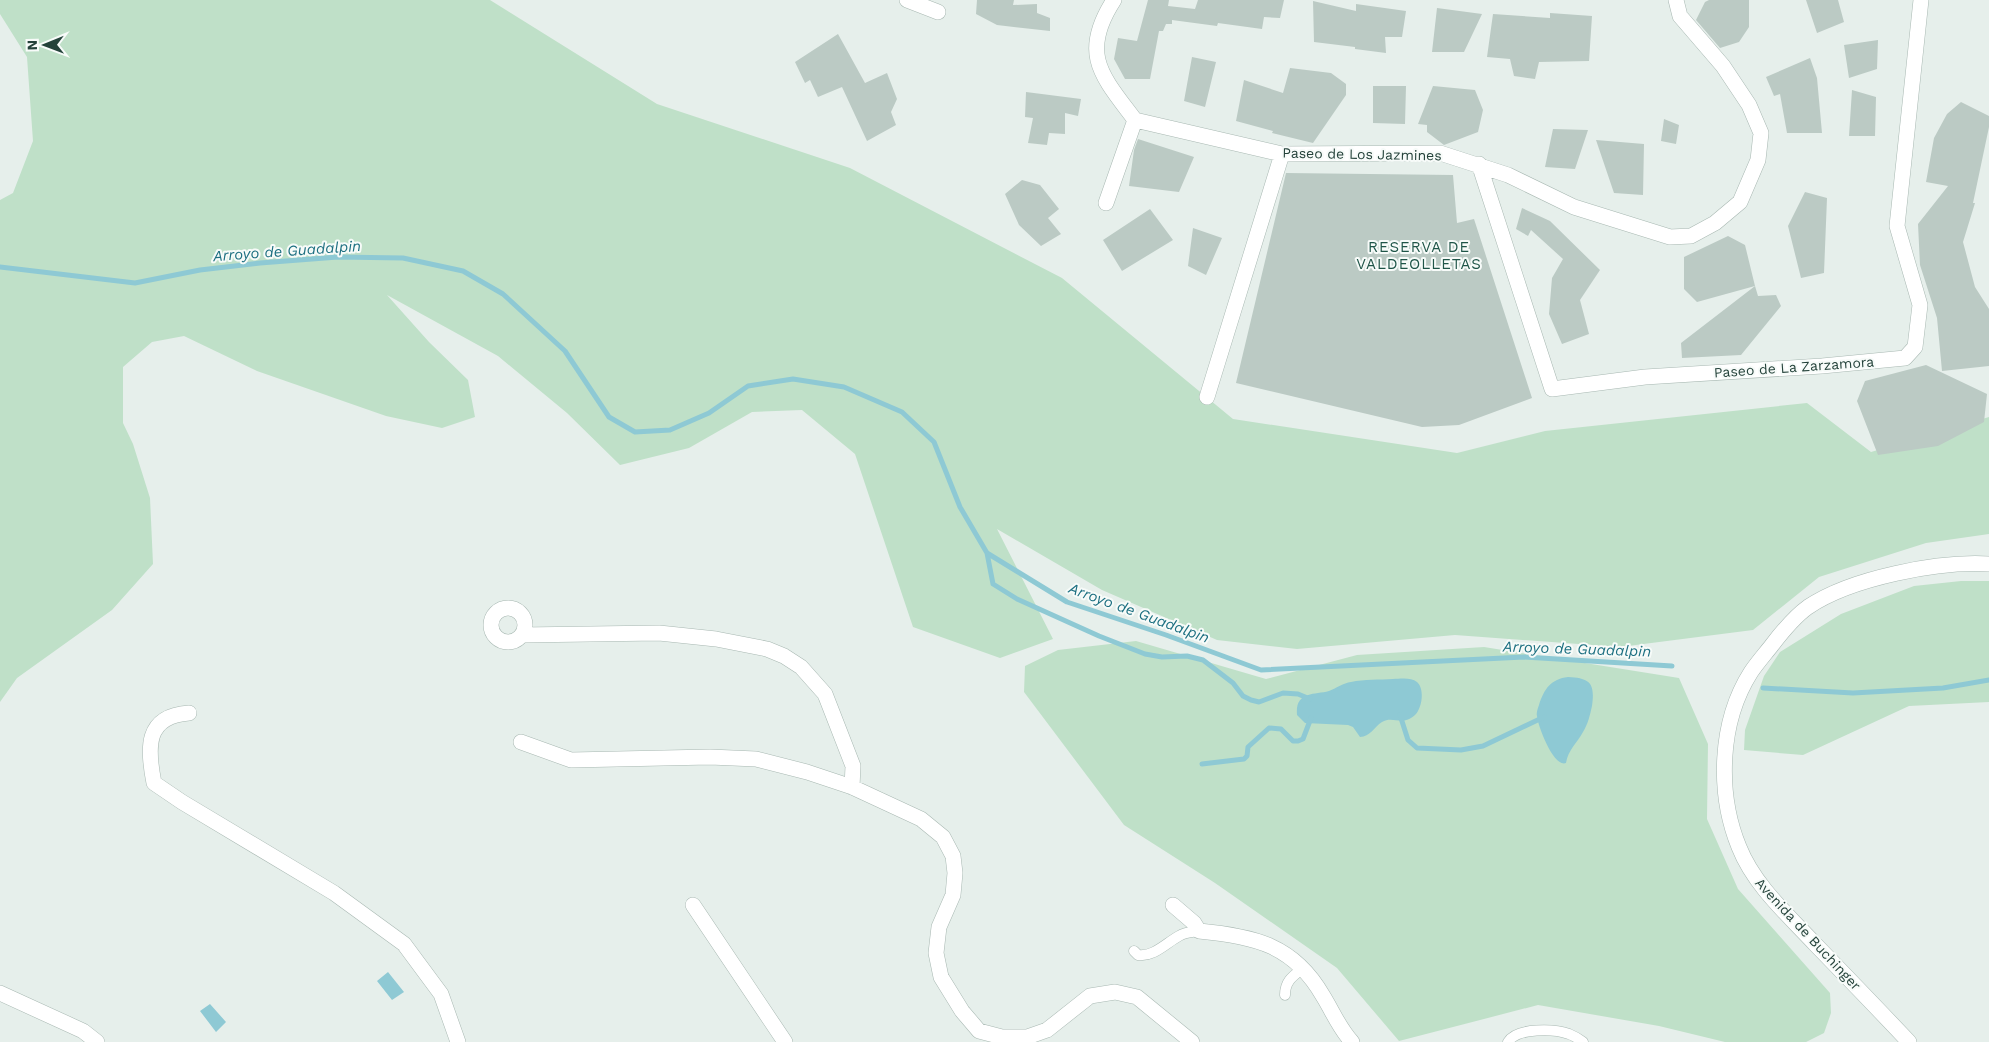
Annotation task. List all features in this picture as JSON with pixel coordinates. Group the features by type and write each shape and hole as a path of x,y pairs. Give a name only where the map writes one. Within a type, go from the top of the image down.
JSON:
{"street":[{"path":"907,0 938,12"},
{"path":"1106,203 1135,120 1103,77 1095,46 1102,18 1114,0"},
{"name":"Paseo de Los Jazmines","path":"1135,120 1282,154 1440,153 1479,164 1508,175 1574,207 1670,237 1690,236 1715,223 1740,202 1758,160 1760,133 1749,105 1724,66 1680,16 1676,0"},
{"name":"Paseo de La Zarzamora","path":"1479,164 1552,388 1645,376 1822,366 1905,358 1916,347 1920,305 1897,226 1921,0"},
{"path":"1207,398 1282,154"},
{"name":"Avenida de Buchinger","path":"1909,1042 1776,902 1752,872 1739,846 1729,815 1724,786 1724,755 1739,695 1750,672 1785,629 1807,608 1837,591 1904,572 1941,565 1989,564"},
{"path":"522,635 659,633 716,639 767,649 784,656 800,667 825,694 854,766 852,788"},
{"path":"189,713 174,714 158,724 151,741 149,759 154,783 182,802 334,893 404,944 441,994 458,1042"},
{"path":"521,742 571,760 710,757 756,759 807,772 852,788 922,819 944,837 953,856 955,872 953,895 939,927 936,953 941,977 962,1011 979,1031 1002,1037 1027,1037 1047,1030 1090,996 1115,992 1137,997 1192,1042"},
{"path":"694,905 785,1042"},
{"path":"1173,905 1205,935 1231,934 1268,945 1287,954 1303,968 1323,996 1334,1018 1352,1042"},
{"path":"0,993 83,1031 97,1042"},
{"path":"970,1042 972,1023"}],"lane":[{"path":"1134,950 1138,955 1150,954 1178,936 1189,932 1205,935"},
{"path":"1285,995 1287,982 1303,968"},
{"path":"1508,1042 1516,1035 1543,1030 1569,1034 1583,1042"}],"green space":[{"path":"0,0 490,0 657,104 850,168 1062,278 1233,419 1457,453 1545,431 1807,403 1871,452 1989,417 1989,534 1926,543 1819,577 1753,630 1620,647 1455,635 1297,649 1217,640 1102,590 997,529 1053,639 1000,658 913,627 855,454 802,410 752,412 689,448 620,465 567,413 498,356 387,295 429,342 468,380 475,417 442,428 386,416 257,371 184,336 152,342 123,367 123,423 133,444 150,498 153,564 112,610 17,678 0,702 0,200 13,193 33,141 27,57 0,14"},
{"path":"1961,581 1989,581 1989,702 1909,706 1803,755 1744,750 1745,730 1764,676 1780,652 1841,614 1914,586"},
{"path":"1136,641 1266,679 1357,655 1484,647 1679,678 1708,744 1707,819 1738,889 1830,993 1831,1013 1824,1033 1806,1042 1725,1042 1659,1026 1538,1005 1399,1041 1337,968 1215,883 1124,825 1024,692 1025,666 1058,650"}],"water":[{"path":"1568,677 1582,679 1590,684 1593,698 1590,716 1585,729 1571,750 1566,763 1561,763 1547,746 1540,729 1537,713 1543,694 1549,686 1557,680"},
{"path":"1412,679 1417,682 1421,689 1422,698 1415,715 1402,721 1386,720 1363,737 1360,737 1353,727 1348,725 1305,723 1297,715 1299,702 1302,698 1312,694 1329,691 1343,684 1361,680"},
{"path":"388,972 404,992 392,1000 377,981"},
{"path":"210,1004 226,1022 216,1032 200,1011"}],"building":[{"path":"977,0 1014,0 1013,5 1037,4 1037,13 1050,18 1050,31 997,25 976,14"},
{"path":"1148,0 1169,0 1168,6 1195,9 1198,0 1284,0 1280,18 1264,17 1262,29 1218,23 1217,26 1172,20 1172,24 1166,24 1163,31 1159,31 1150,79 1125,79 1114,59 1118,38 1137,41"},
{"path":"1709,0 1749,0 1749,27 1739,42 1720,48 1696,20 1705,2"},
{"path":"1806,0 1838,0 1844,22 1817,33"},
{"path":"1313,1 1356,11 1356,4 1406,11 1402,37 1385,37 1386,53 1314,42"},
{"path":"1437,8 1482,14 1464,52 1432,52"},
{"path":"1550,13 1592,16 1589,61 1539,62 1535,79 1514,76 1510,59 1487,57 1493,14 1550,18"},
{"path":"838,34 865,83 887,73 897,99 891,112 896,125 867,141 842,87 818,97 810,80 805,83 795,62"},
{"path":"1878,40 1877,69 1849,78 1844,45"},
{"path":"1192,57 1216,62 1205,107 1184,101"},
{"path":"1810,58 1817,78 1822,133 1787,133 1780,94 1774,96 1766,77"},
{"path":"1290,68 1331,73 1346,84 1346,95 1313,143 1272,133 1273,131 1236,121 1244,80 1283,93"},
{"path":"1373,86 1406,86 1405,124 1373,123"},
{"path":"1433,86 1475,90 1483,110 1478,132 1444,145 1427,132 1427,125 1418,124"},
{"path":"1852,90 1876,97 1875,136 1849,136"},
{"path":"1026,92 1081,99 1078,116 1065,113 1065,134 1049,133 1047,145 1028,143 1033,118 1025,117"},
{"path":"1961,102 1989,116 1989,127 1973,203 1975,203 1963,242 1975,287 1989,309 1989,366 1942,371 1937,318 1920,265 1918,224 1948,186 1926,182 1934,138 1947,114"},
{"path":"1664,119 1679,125 1676,144 1661,141"},
{"path":"1553,129 1588,130 1575,169 1545,167"},
{"path":"1138,139 1194,157 1179,192 1129,186 1134,150"},
{"path":"1596,140 1644,144 1643,195 1614,193"},
{"path":"1286,173 1453,175 1457,223 1474,219 1532,398 1459,425 1422,427 1236,383"},
{"path":"1022,180 1040,185 1059,209 1048,218 1061,234 1041,246 1019,225 1005,194"},
{"path":"1805,192 1827,198 1824,273 1801,278 1788,226"},
{"path":"1522,208 1550,221 1600,270 1580,300 1589,334 1562,344 1549,314 1552,278 1563,259 1531,230 1528,236 1516,229"},
{"path":"1150,209 1173,240 1122,271 1103,240"},
{"path":"1193,228 1222,238 1206,275 1188,266"},
{"path":"1728,236 1745,245 1755,286 1697,302 1684,289 1684,257"},
{"path":"1755,286 1758,296 1776,295 1781,306 1741,355 1682,358 1681,343"},
{"path":"1926,365 1987,394 1984,422 1938,446 1878,455 1857,401 1865,381"}],"waterway":[{"name":"Arroyo de Guadalpin","path":"0,267 135,283 200,270 338,257 403,258 463,271 503,294 565,351 609,417 635,432 670,430 709,413 748,386 793,379 844,387 902,412 934,442 960,507 987,553 1067,602 1166,635 1261,670 1524,657 1672,666"},
{"path":"987,553 993,584 1017,599 1099,636 1145,654 1162,657 1187,656 1203,660 1233,683 1243,696 1251,700 1259,702 1283,693 1298,694 1310,699"},
{"name":"Arroyo de Guadalpin","path":"1763,688 1853,693 1943,688 1989,680"},
{"path":"1400,715 1408,740 1417,748 1461,750 1483,746 1544,717"},
{"path":"1202,764 1244,759 1247,756 1248,747 1269,728 1281,729 1293,741 1303,739 1311,718"}],"district":[{"name":"RESERVA DE VALDEOLLETAS","path":"1419,256"}]}
